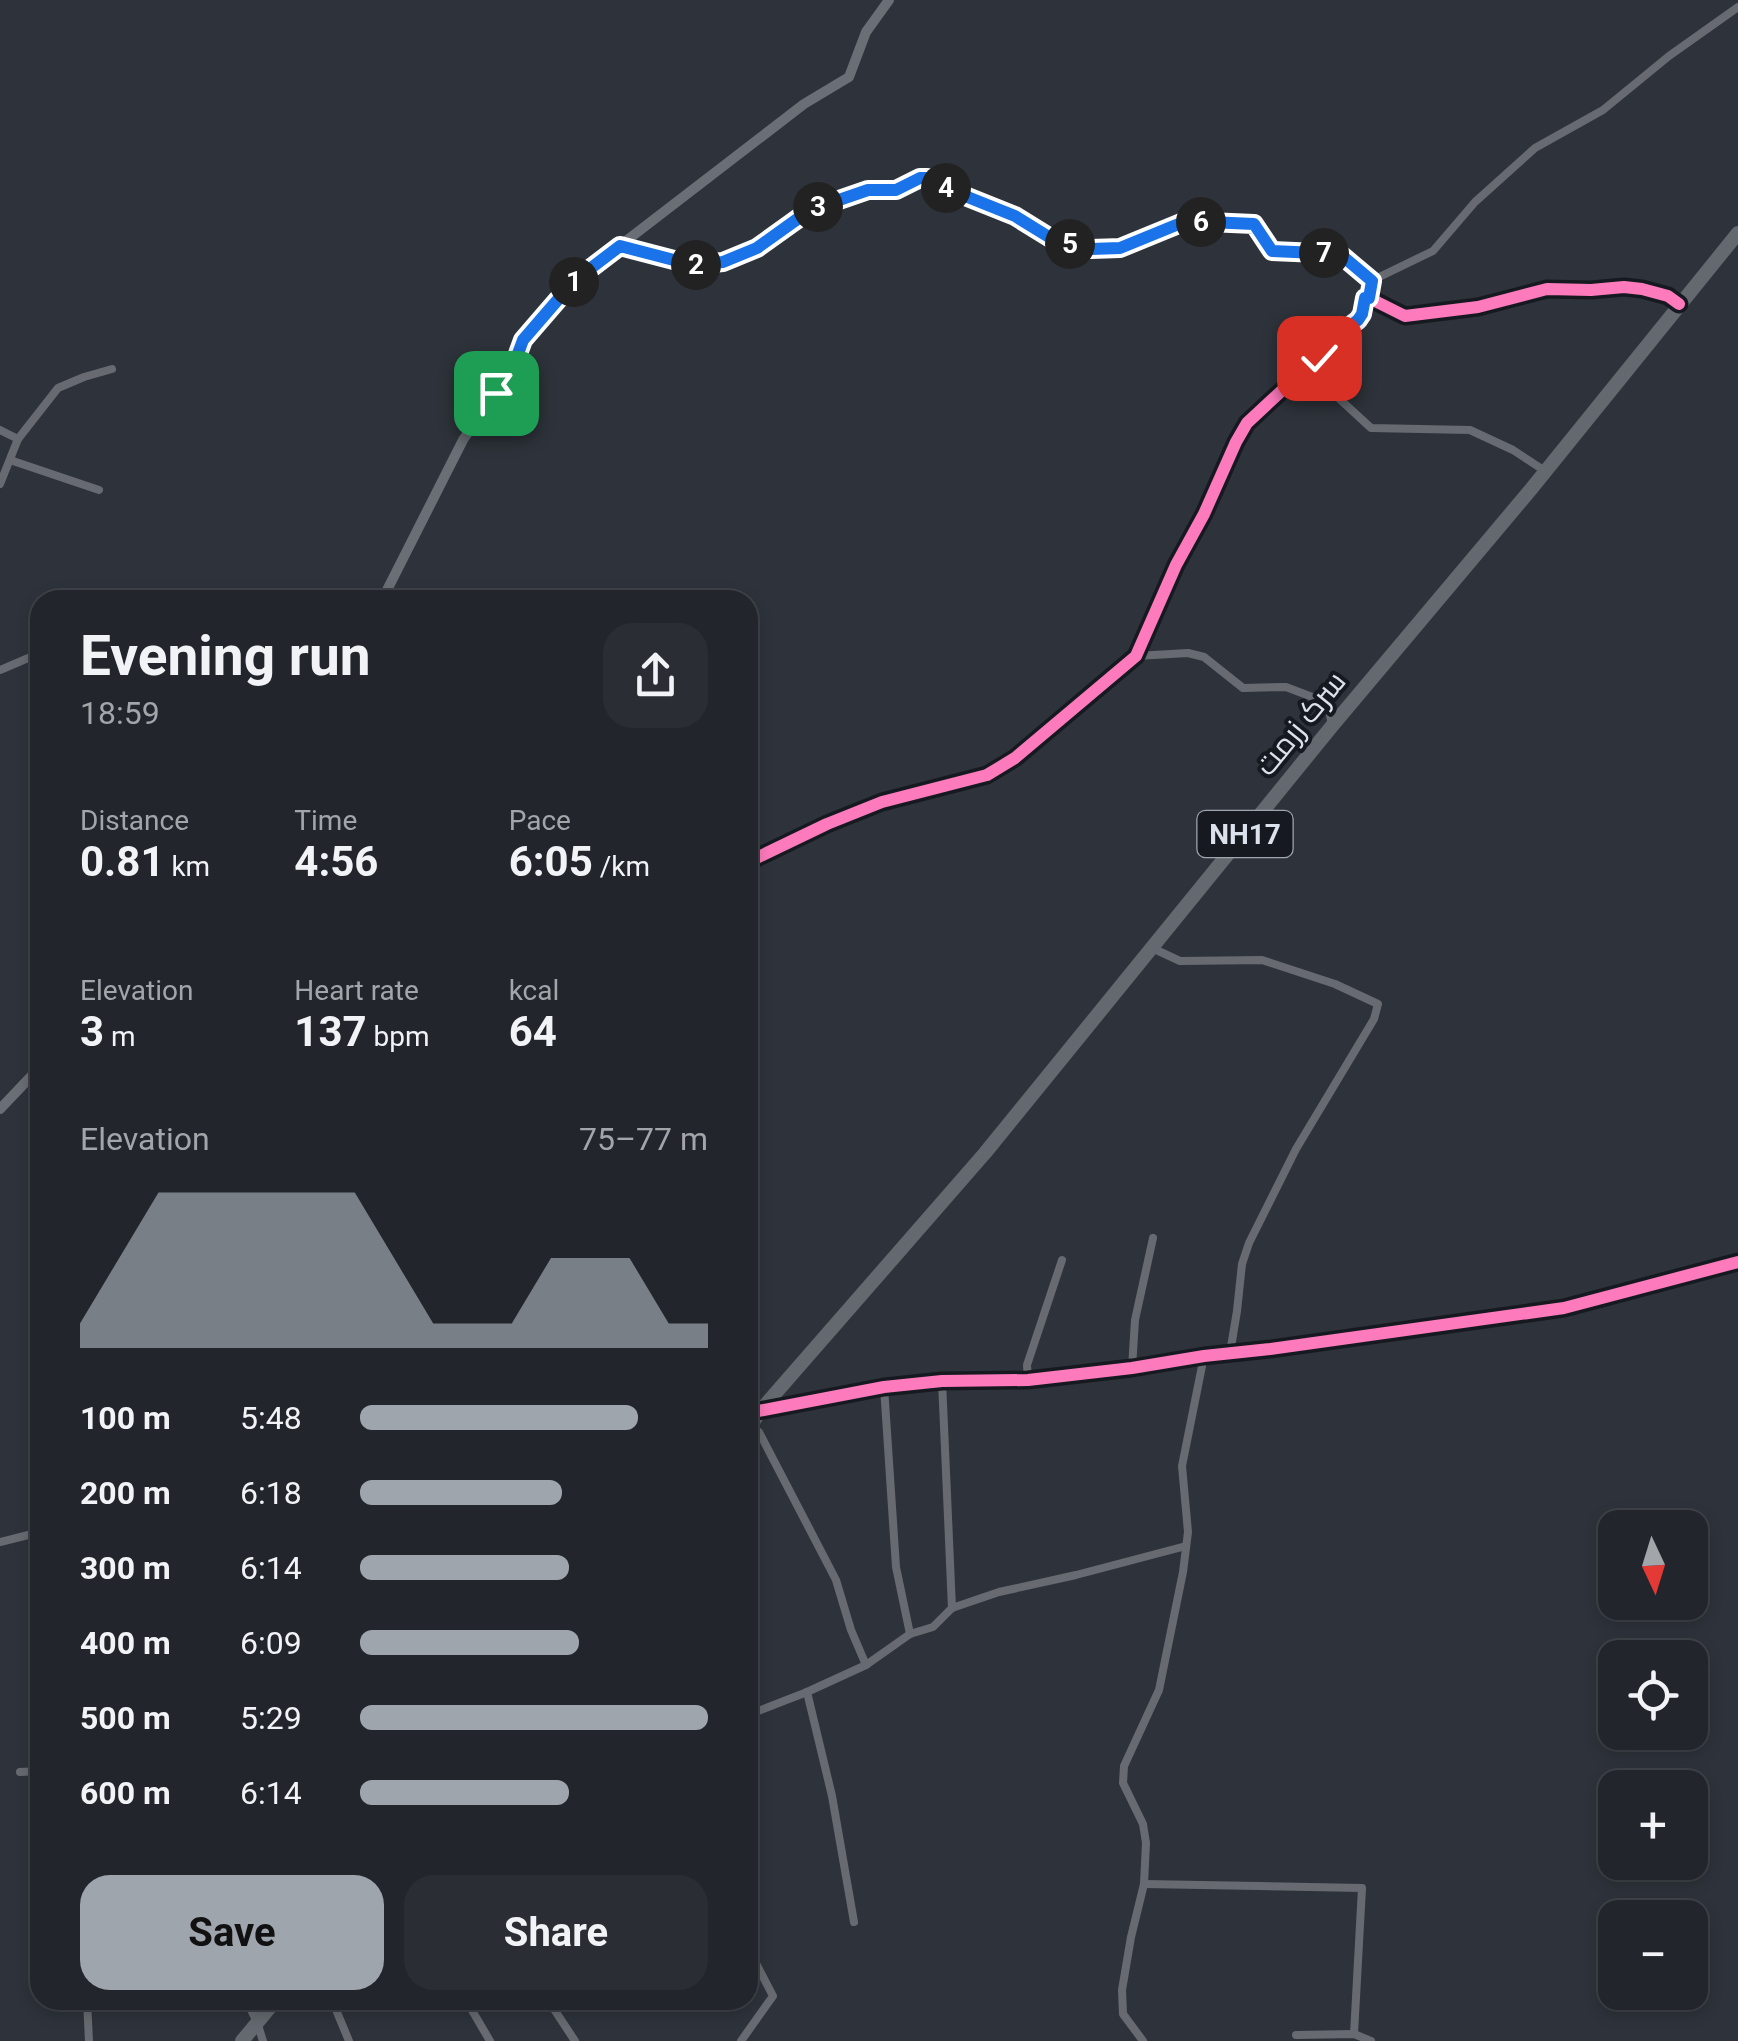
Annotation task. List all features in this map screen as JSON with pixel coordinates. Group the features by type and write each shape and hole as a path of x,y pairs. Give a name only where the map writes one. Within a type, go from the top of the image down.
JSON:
{"highway":[{"name":"سرک زرمت","path":"758,1413 985,1153 1738,233"},
{"path":"242,2041 267,2010"}],"street":[{"path":"387,590 463,440 512,370 523,340 574,281 804,104 849,77 866,32 889,0"},
{"path":"1372,281 1433,251 1475,202 1535,148 1603,110 1669,56 1738,8"},
{"path":"620,246 693,265 723,262 757,248 810,210 868,190 896,190 927,178 1015,216 1057,242 1091,249 1120,248 1186,221 1254,224 1272,251 1340,254 1372,281"},
{"path":"1369,298 1372,281"},
{"path":"1369,298 1404,316 1478,308 1547,289 1642,289 1668,296 1679,304"},
{"path":"758,857 882,802 986,775 1015,758 1136,656 1169,579 1247,423 1358,320 1365,298 1369,298"},
{"path":"0,484 18,438 58,388 112,369"},
{"path":"1307,369 1371,428 1470,430 1513,450 1545,471"},
{"path":"0,430 18,438"},
{"path":"10,460 98,490"},
{"path":"1136,656 1188,653 1204,657 1243,688 1286,687 1328,703 1332,726"},
{"path":"0,670 30,657"},
{"path":"1152,948 1180,961 1262,960 1335,984 1378,1004 1374,1019 1296,1149 1249,1242 1242,1264 1230,1353"},
{"path":"0,1109 30,1078"},
{"path":"1132,1368 1136,1320 1153,1238"},
{"path":"1028,1380 1027,1366 1062,1260"},
{"path":"758,1419 884,1386 1028,1380 1564,1308 1738,1262"},
{"path":"1142,2041 1123,2014 1122,1990 1144,1884 1146,1843 1142,1824 1123,1783 1124,1766 1158,1690 1183,1572 1188,1532 1182,1466 1204,1356"},
{"path":"942,1381 952,1608"},
{"path":"884,1386 896,1568 910,1634"},
{"path":"758,1433 836,1580 866,1665"},
{"path":"0,1542 30,1534"},
{"path":"758,1711 866,1665 910,1634 933,1627 952,1608 999,1592 1186,1546"},
{"path":"807,1692 832,1796 854,1922"},
{"path":"20,1772 30,1772"},
{"path":"1144,1884 1362,1888 1354,2034"},
{"path":"741,2041 773,1996 758,1967"},
{"path":"88,2010 90,2041"},
{"path":"251,2010 263,2041"},
{"path":"336,2010 348,2041"},
{"path":"472,2010 490,2041"},
{"path":"555,2010 575,2041"},
{"path":"1296,2035 1354,2034 1371,2041"}],"cycle path":[{"path":"621,246 693,265 723,262 757,248 810,210 869,190 896,190 920,178 1015,216 1057,242 1091,249 1121,247 1186,221 1254,224 1272,251 1340,254 1371,281"},
{"path":"758,857 882,802 987,775 1015,758 1136,656 1176,565 1247,423 1358,320 1365,298 1405,316 1478,307 1547,289 1642,289 1668,296 1679,304"},
{"path":"758,1411 884,1387 942,1381 1028,1380 1132,1368 1564,1308 1738,1262"}],"route":[{"path":"496,393 512,370 523,340 574,281 620,246 693,265 723,262 757,248 810,210 868,190 896,190 920,178 1015,216 1057,242 1091,249 1120,248 1186,221 1254,224 1272,251 1340,254 1372,281 1369,298 1365,298 1358,320 1319,358"}]}
